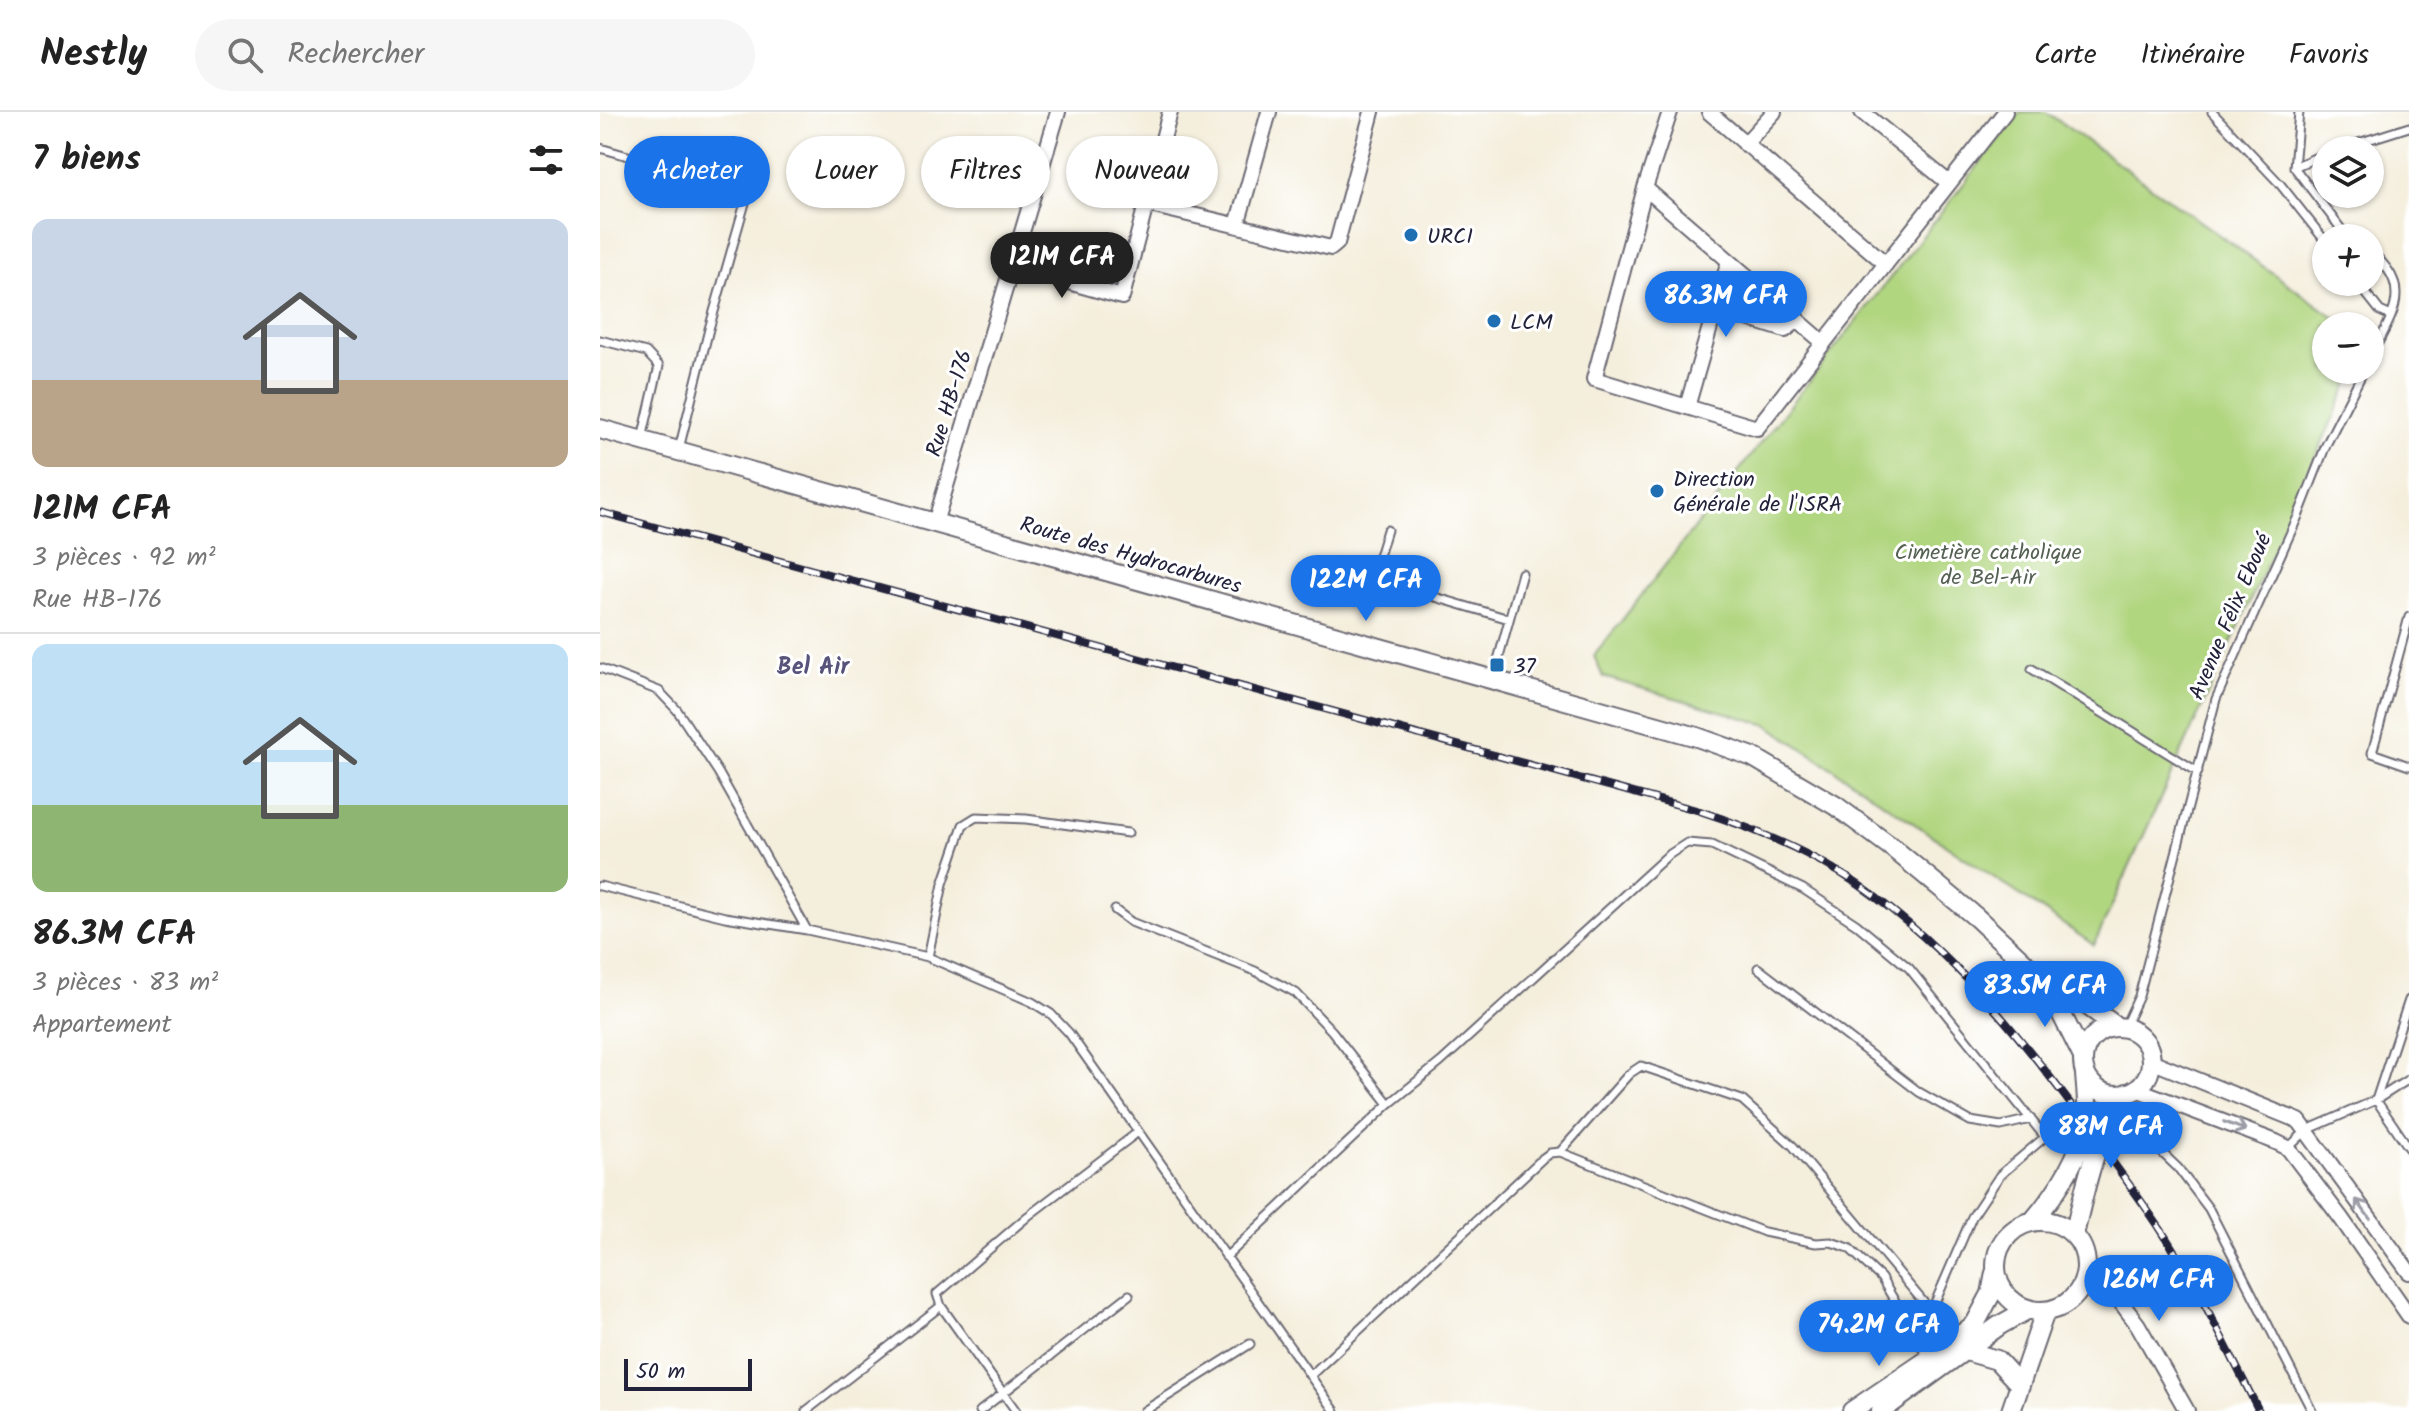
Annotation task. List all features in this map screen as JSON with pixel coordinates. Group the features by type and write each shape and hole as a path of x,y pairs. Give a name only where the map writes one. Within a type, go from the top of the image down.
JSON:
{"street":[{"name":"Rue HB-176","path":"935,523 1058,112"},
{"path":"1164,136 1170,112"},
{"path":"1237,225 1269,112"},
{"path":"1163,208 1325,247 1335,246 1372,112"},
{"path":"1670,112 1645,188 1594,379 1757,428 2005,112"},
{"path":"1709,112 1886,264"},
{"path":"1745,144 1774,112"},
{"path":"1862,112 1949,183"},
{"path":"1645,188 1824,343"},
{"path":"1012,266 1122,297 1145,208"},
{"path":"1687,407 1729,261"},
{"path":"1715,308 1785,330 1798,320"},
{"name":"Route des Hydrocarbures","path":"600,429 1697,737 1753,757 1836,806 1894,849 1977,918 2046,983 2073,995 2121,1028"},
{"name":"Route des Hydrocarbures","path":"2046,983 2084,1065"},
{"path":"2032,1222 2060,1184 2083,1134 2088,1109 2084,1065 2091,1039 2107,1029 2121,1028 2143,1040 2151,1061 2149,1072 2107,1124 2086,1178 2074,1235"},
{"path":"2151,1061 2299,1121 2409,1272"},
{"path":"2084,1065 2098,1090 2117,1095 2132,1091 2288,1148 2409,1316"},
{"path":"1852,1411 2011,1318 2036,1311 2056,1310 2074,1298 2085,1279 2087,1268 2086,1256 2074,1235 2062,1225 2047,1221 2032,1222 2009,1234 1997,1257 1991,1294 1984,1311 1960,1346"},
{"path":"2087,1268 2117,1297 2138,1325 2187,1411"},
{"path":"1995,1270 2005,1295 2036,1311"},
{"path":"2011,1411 2020,1385 2036,1311"},
{"path":"1960,1346 1997,1360 2020,1385"},
{"path":"1881,1411 1933,1365"}],"lane":[{"path":"2212,112 2280,184 2312,224"},
{"path":"2299,112 2294,167 2337,224"},
{"path":"2383,136 2407,129"},
{"path":"600,148 736,187 747,196 678,451"},
{"path":"2294,167 2312,159"},
{"path":"2384,265 2397,281 2399,301 2384,330"},
{"path":"2368,296 2380,311 2391,316"},
{"path":"600,340 646,352 659,366 642,441"},
{"name":"Avenue Félix Eboué","path":"2121,1028 2139,996 2219,693 2299,514 2326,445 2357,384"},
{"path":"1387,530 1376,566 1381,581 1509,619"},
{"path":"1492,680 1522,573"},
{"path":"2409,617 2372,753 2409,766"},
{"path":"600,668 659,691 677,710 718,772 807,930"},
{"path":"2032,669 2198,772"},
{"path":"928,957 943,884 963,825 976,817 1026,819 1128,833"},
{"path":"1226,1257 1389,1104 1441,1062 1679,846 1695,843 1712,845 1803,889 1856,924 1888,950 1909,968 2045,1137"},
{"path":"600,886 725,917 807,930 928,957 1032,1002 1051,1014 1069,1033 1335,1411"},
{"path":"1115,910 1131,922 1255,971 1296,993 1332,1031 1389,1104"},
{"path":"1758,968 1919,1092 1970,1121 2001,1126 2031,1119"},
{"path":"2376,1100 2409,1000"},
{"path":"1560,1152 1629,1074 1641,1066 1742,1100 1793,1146 1960,1346"},
{"path":"2288,1148 2307,1130 2376,1100 2409,1079"},
{"path":"2376,1100 2409,1148"},
{"path":"2107,1124 2157,1148 2178,1168 2209,1209 2312,1411"},
{"path":"1016,1411 941,1306 937,1298 939,1290 1028,1216 1138,1132"},
{"path":"1931,1312 1972,1217 2000,1175 2045,1137 2083,1134"},
{"path":"1310,1376 1543,1158 1560,1152 1764,1232 1816,1243 1831,1242 1849,1248 1887,1286 1933,1365"},
{"path":"980,1411 1129,1295"},
{"path":"806,1411 941,1306"},
{"path":"1144,1411 1250,1344"}],"green space":[{"name":"Cimetière catholique de Bel-Air","path":"2020,112 2046,112 2327,312 2312,312 2312,384 2349,384 2094,945 1768,725 1603,677 1594,656"}],"railway":[{"path":"600,512 1700,811 1762,834 1822,862 1859,885 1927,940 2015,1033 2161,1230 2200,1296 2259,1411"}],"place":[{"name":"URCI","path":"1411,235"},
{"name":"LCM","path":"1494,321"},
{"name":"Direction Générale de l'ISRA","path":"1657,491"},
{"name":"37","path":"1497,665"}],"district":[{"name":"Bel Air","path":"813,666"}]}
